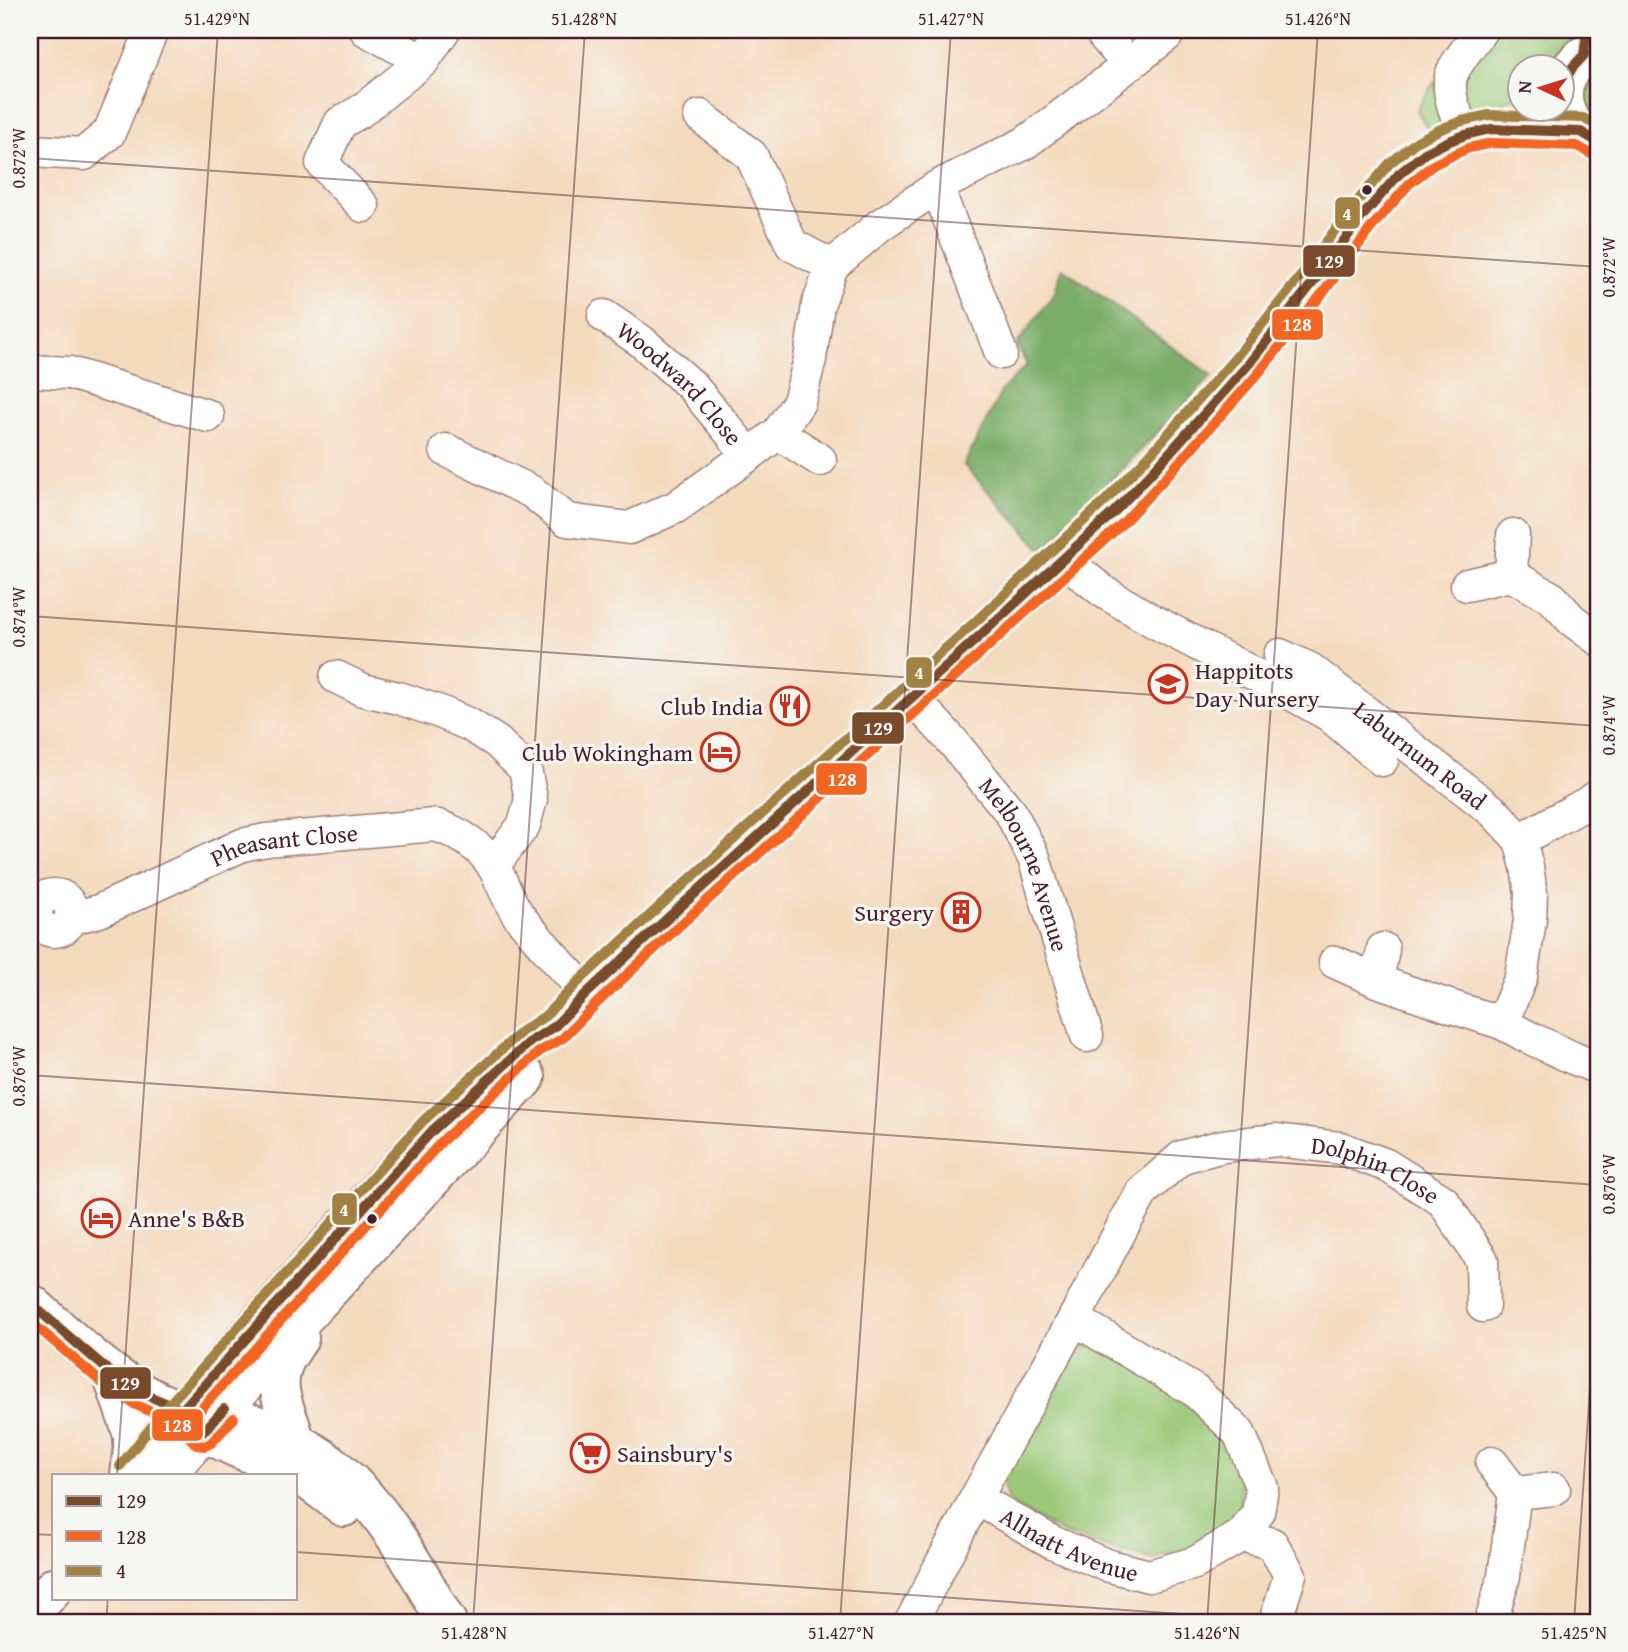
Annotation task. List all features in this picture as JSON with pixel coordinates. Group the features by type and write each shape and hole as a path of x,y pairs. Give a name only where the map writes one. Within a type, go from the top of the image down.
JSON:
{"main road":[{"path":"1579,61 1563,94 1566,111 1574,126 1589,137"},
{"path":"166,1474 202,1419 432,1131 531,1041 554,1027 587,993 919,705 1139,486 1225,391 1315,280 1360,219 1399,174 1425,153 1447,142 1478,132 1506,117"},
{"path":"1478,132 1589,137"},
{"path":"131,1474 202,1419 252,1374 523,1080 542,1056 554,1027"},
{"path":"30,1303 116,1377 142,1393 202,1419 237,1448 297,1474"},
{"path":"296,1444 281,1398 279,1377 285,1360 313,1308"},
{"path":"116,1377 115,1383 133,1434 130,1474"},
{"path":"202,1419 248,1422 322,1458 359,1489 390,1527 447,1622"},
{"path":"298,1475 339,1503 421,1576"},
{"path":"30,1616 52,1589"}],"street":[{"path":"30,151 84,154 108,132 152,30"},
{"path":"366,30 424,61"},
{"path":"363,206 322,163 340,123 361,111 424,61 444,30"},
{"path":"1101,30 1129,65"},
{"name":"Woodward Close","path":"446,450 532,492 567,520 629,528 676,507 778,433 799,402 810,359 818,305 832,266 880,225 937,187 1025,143 1129,65 1170,30"},
{"path":"1478,132 1452,99 1450,87 1454,69 1481,30"},
{"path":"699,116 751,155 792,246 832,266"},
{"path":"937,187 1001,352"},
{"name":"Woodward Close","path":"604,316 640,341 691,385 749,456"},
{"path":"30,370 70,373 208,416"},
{"name":"Woodward Close","path":"778,433 820,460"},
{"path":"1511,575 1513,535"},
{"path":"1065,559 1104,592 1329,715 1382,760"},
{"path":"1467,586 1511,575 1552,598 1572,620 1598,639"},
{"name":"Laburnum Road","path":"1280,654 1310,669 1494,812 1520,840 1531,893 1530,920 1521,977 1502,1023"},
{"path":"336,677 363,690 399,698 470,725 497,742 525,769 531,799 524,825 493,866"},
{"name":"Melbourne Avenue","path":"919,705 1011,813 1034,858 1087,1036"},
{"path":"1520,840 1598,796"},
{"name":"Pheasant Close","path":"71,914 80,916 99,911 242,845 266,840 435,825 454,831 473,845 493,866 517,914 587,993"},
{"path":"1377,981 1383,949"},
{"path":"1335,962 1377,981 1502,1023 1598,1068"},
{"name":"Dolphin Close","path":"1276,1140 1340,1148 1386,1165 1443,1201 1488,1258 1483,1306"},
{"name":"Allnatt Avenue","path":"911,1622 1143,1191 1182,1157 1223,1146 1276,1140"},
{"name":"Allnatt Avenue","path":"976,1498 1052,1542 1106,1565 1149,1576 1195,1563 1242,1535 1258,1513 1262,1488 1240,1433 1195,1391 1074,1319"},
{"path":"1491,1622 1504,1576 1515,1493 1492,1463"},
{"path":"1515,1493 1554,1489"},
{"path":"1242,1535 1272,1544 1290,1575 1275,1622"}],"green space":[{"path":"1490,30 1574,30 1565,52 1506,52 1506,100 1492,106 1478,109 1464,105 1466,61"},
{"path":"1598,66 1598,125 1586,116 1580,85"},
{"path":"1435,81 1442,119 1429,132 1417,110"},
{"path":"1062,268 1212,376 1043,551 964,465 1002,390 1027,365 1017,344 1055,293"},
{"path":"1105,1345 1186,1395 1219,1431 1242,1476 1239,1509 1230,1525 1194,1546 1152,1559 1063,1533 1009,1503 999,1469 1067,1349"}],"transit line":[{"name":"129","path":"1576,64 1584,55 1587,30"},
{"name":"4","path":"120,1466 172,1401 423,1121 522,1031 545,1016 659,907 975,622 1104,502 1145,460 1236,357 1349,211 1389,164 1417,141 1441,129 1489,115 1583,118 1598,126"},
{"name":"129","path":"182,1410 432,1131 531,1041 554,1027 669,917 1114,512 1247,366 1360,219 1399,174 1425,153 1447,142 1491,129 1581,132 1598,142"},
{"name":"128","path":"192,1419 442,1141 539,1052 563,1038 678,927 1124,522 1257,375 1371,228 1409,184 1433,165 1453,155 1492,143 1577,146 1591,154"},
{"name":"129","path":"30,1303 116,1377 142,1393 182,1410 203,1432 224,1409"},
{"name":"128","path":"30,1321 108,1388 136,1405 174,1422 197,1445 205,1446 211,1443 234,1418"}],"place":[{"name":"Happitots Day Nursery","path":"1168,684"},
{"name":"Club India","path":"790,706"},
{"name":"Club Wokingham","path":"720,752"},
{"name":"Surgery","path":"961,912"},
{"name":"Anne's B&B","path":"101,1218"},
{"name":"Sainsbury's","path":"590,1453"}]}
